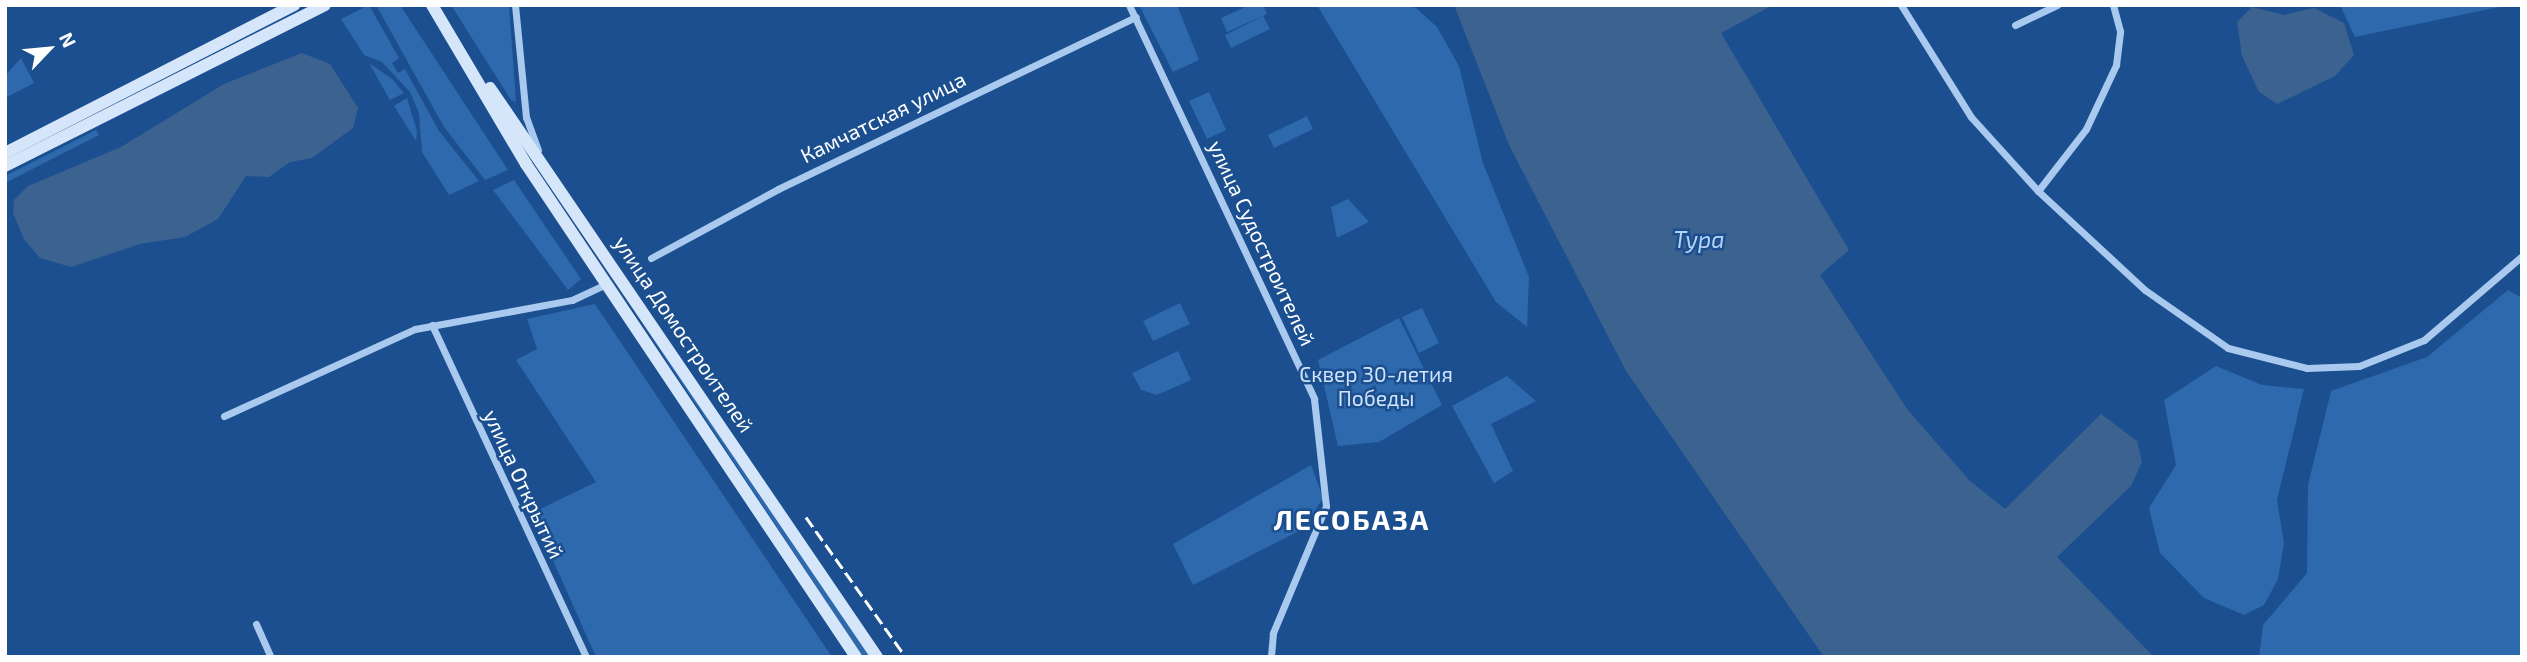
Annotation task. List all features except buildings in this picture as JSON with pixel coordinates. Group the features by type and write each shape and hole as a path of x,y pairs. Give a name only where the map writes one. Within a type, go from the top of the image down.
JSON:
{"main road":[{"path":"5,153 294,5"},
{"path":"5,166 325,5"},
{"name":"улица Домостроителей","path":"432,5 607,284 856,657"},
{"name":"улица Домостроителей","path":"452,37 539,154 623,275 877,657"}],"street":[{"path":"515,5 526,117 539,154"},
{"name":"улица Судостроителей","path":"1129,5 1310,389 1326,506 1273,632 1271,657"},
{"path":"1901,5 1971,117 2038,191 2195,331 2228,348 2306,368 2359,366 2424,340 2522,256"},
{"path":"2015,25 2057,5"},
{"path":"2038,191 2086,130 2116,65 2120,31 2113,5"},
{"name":"Камчатская улица","path":"651,258 767,194 1136,17"},
{"path":"224,415 432,325 572,300 623,275"},
{"name":"улица Открытий","path":"432,325 586,657"},
{"path":"256,624 271,657"}],"green space":[{"path":"369,5 399,58 392,63 398,73 405,69 439,131 479,181 449,195 422,152 419,113 410,92 382,62 364,55 341,19"},
{"path":"376,5 400,5 508,170 485,180 444,127"},
{"path":"451,5 509,5 516,102 511,100"},
{"path":"1139,5 1177,5 1199,60 1173,72"},
{"path":"1250,5 1263,5 1267,14 1227,32 1221,18"},
{"path":"1317,5 1402,5 1416,8 1437,27 1459,66 1483,163 1529,277 1527,327 1496,302"},
{"path":"2340,5 2509,5 2355,37"},
{"path":"1263,16 1270,29 1231,48 1225,35"},
{"path":"21,58 34,83 5,98 5,76"},
{"path":"369,63 392,79 404,93 390,100"},
{"path":"1209,92 1226,130 1207,139 1189,101"},
{"path":"407,98 417,131 416,141 394,106"},
{"path":"1307,116 1313,129 1274,148 1268,135"},
{"path":"96,130 99,135 5,183 5,176"},
{"path":"514,180 581,279 568,290 493,190"},
{"path":"1348,199 1369,222 1337,238 1331,207"},
{"path":"2508,290 2522,298 2522,657 2259,657 2263,625 2307,573 2308,485 2331,391 2427,357"},
{"path":"628,302 870,657 863,657"},
{"path":"1180,303 1190,324 1153,341 1143,321"},
{"path":"595,304 832,657 596,657 532,513 596,482 516,360 537,349 527,319"},
{"path":"1422,308 1439,343 1419,353 1402,317"},
{"name":"Сквер 30-летия Победы","path":"1399,318 1442,405 1379,442 1338,446 1318,360"},
{"path":"1178,351 1191,380 1157,395 1141,390 1132,373"},
{"path":"2216,366 2262,385 2304,389 2277,500 2284,543 2278,579 2264,605 2244,615 2204,598 2160,553 2149,508 2176,465 2164,400"},
{"path":"1507,376 1536,401 1491,424 1513,471 1494,483 1452,406"},
{"path":"1311,465 1323,498 1303,529 1193,585 1173,544"}],"water":[{"name":"Тура","path":"1454,5 1773,5 1721,33 1849,250 1820,275 1907,409 1970,481 2005,509 2101,414 2137,441 2142,462 2131,486 2057,557 2154,657 1824,657 1626,371 1509,145"},
{"path":"2252,7 2284,15 2314,8 2344,23 2354,55 2335,76 2277,104 2259,92 2242,56 2237,22"},
{"path":"302,53 330,64 358,108 353,128 312,158 290,162 269,177 246,176 218,219 185,237 140,244 71,267 40,258 24,239 13,213 14,200 28,186 121,147 224,84"}],"railway":[{"path":"806,517 906,657"}],"district":[{"name":"ЛЕСОБАЗА","path":"1352,519"}]}
